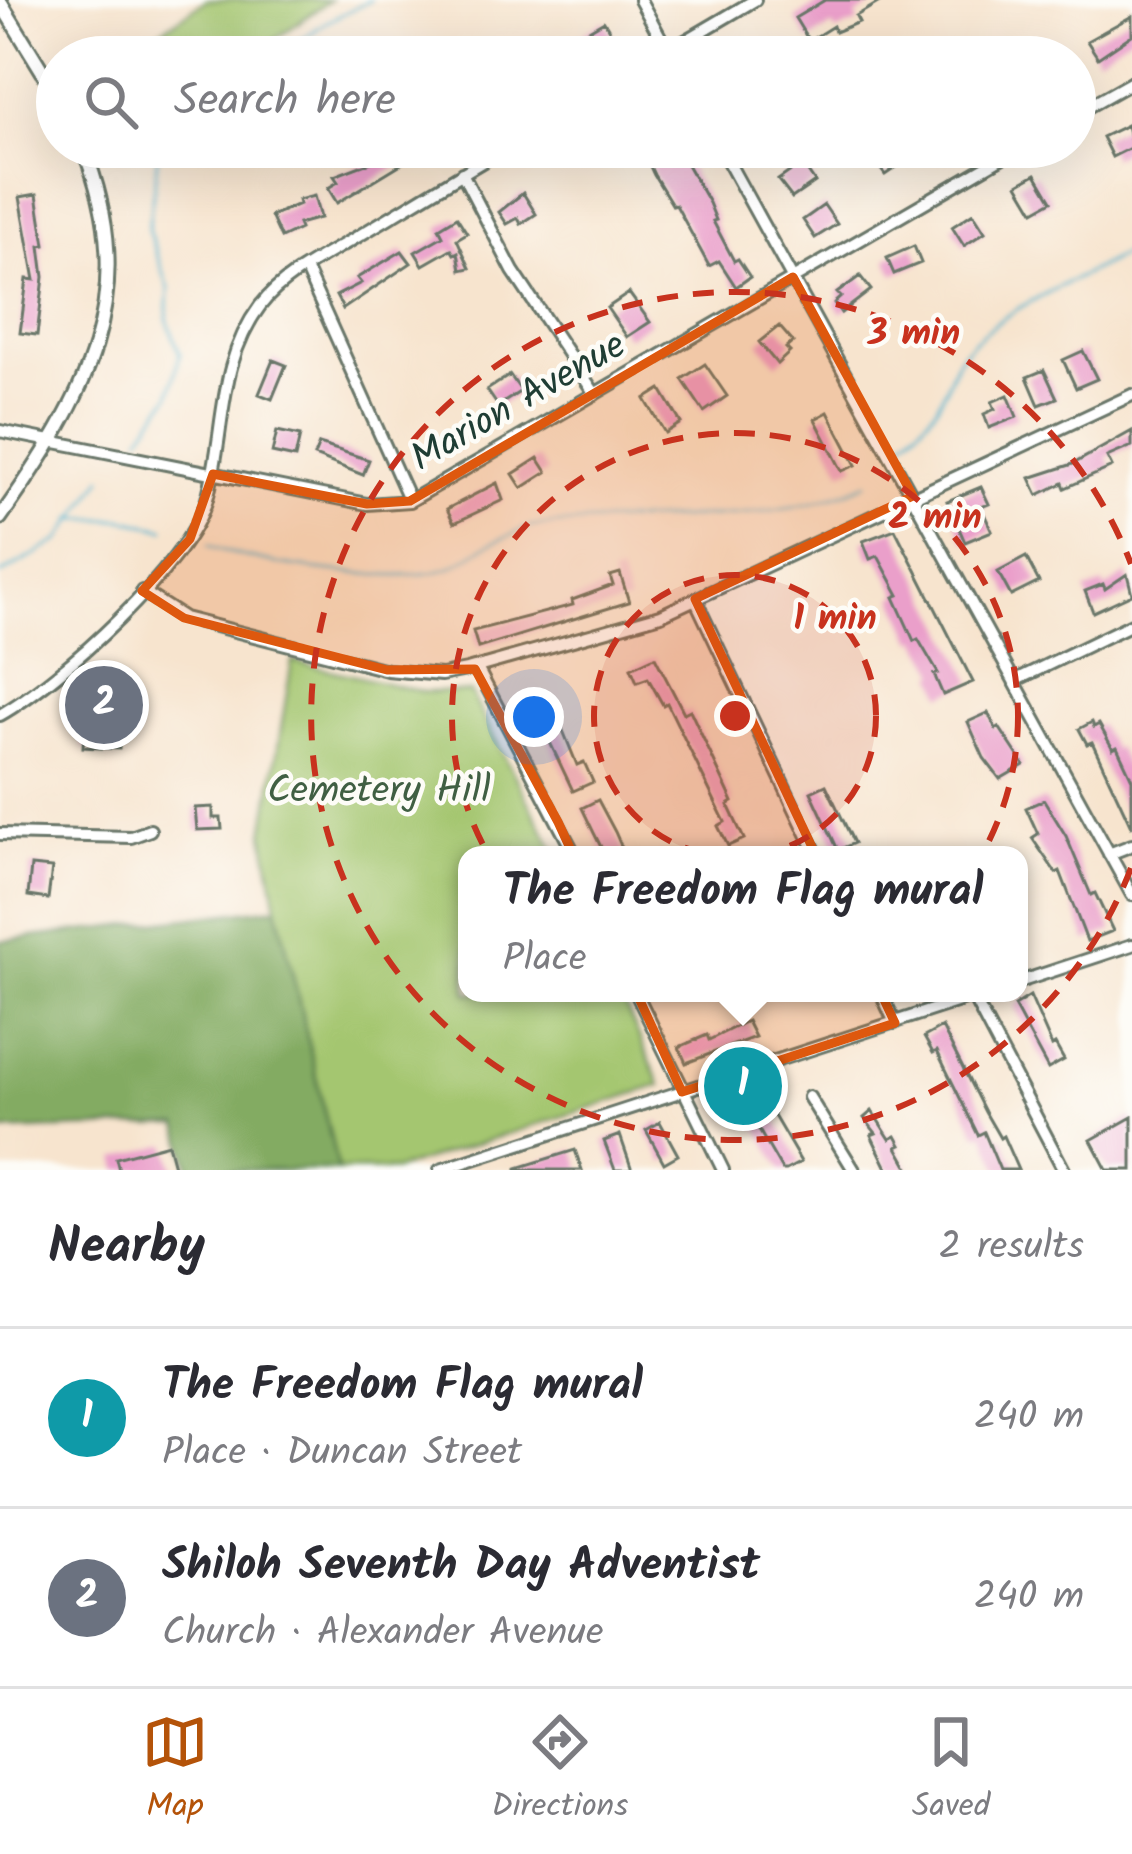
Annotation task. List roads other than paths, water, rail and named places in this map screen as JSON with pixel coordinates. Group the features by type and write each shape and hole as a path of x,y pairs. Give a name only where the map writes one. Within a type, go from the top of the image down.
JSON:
{"street":[{"path":"640,0 657,36"},
{"path":"697,36 755,0"},
{"path":"0,2 36,61"},
{"path":"1096,102 1132,82"},
{"path":"0,518 53,442 87,376 105,313 105,233 88,168"},
{"path":"0,715 69,668 190,538 204,510 224,386 239,342 269,295 305,268 471,168"},
{"path":"732,168 1132,896"},
{"name":"Marion Avenue","path":"0,431 367,504 410,501 983,168"},
{"path":"462,173 497,245 595,394"},
{"path":"305,268 410,501"},
{"path":"142,591 184,618 387,670 441,674 477,668 643,622 1132,395"},
{"path":"695,599 813,846"},
{"path":"1014,681 1132,624"},
{"path":"477,668 570,846"},
{"path":"0,834 131,838 150,830"},
{"path":"1109,854 1132,845"},
{"path":"1028,979 1132,945"},
{"path":"640,1002 722,1170"},
{"path":"885,1002 895,1023"},
{"path":"440,1170 958,1002"},
{"path":"982,1002 1064,1170"},
{"path":"809,1097 854,1170"}],"waterway":[{"path":"307,36 370,0"},
{"path":"141,436 170,395 180,354 167,319 169,288 148,230 156,168"},
{"path":"901,444 935,409 959,357 981,335 1022,306 1132,250"},
{"path":"0,575 60,540 103,478"},
{"path":"209,545 259,560 328,571 425,573 452,567 530,527 747,513 791,507 867,483"},
{"path":"72,519 121,519 165,529"}],"place":[{"name":"Shiloh Seventh Day Adventist","path":"104,705"},
{"name":"The Freedom Flag mural","path":"743,1086"}],"park label":[{"name":"Cemetery Hill","path":"379,792"}]}
